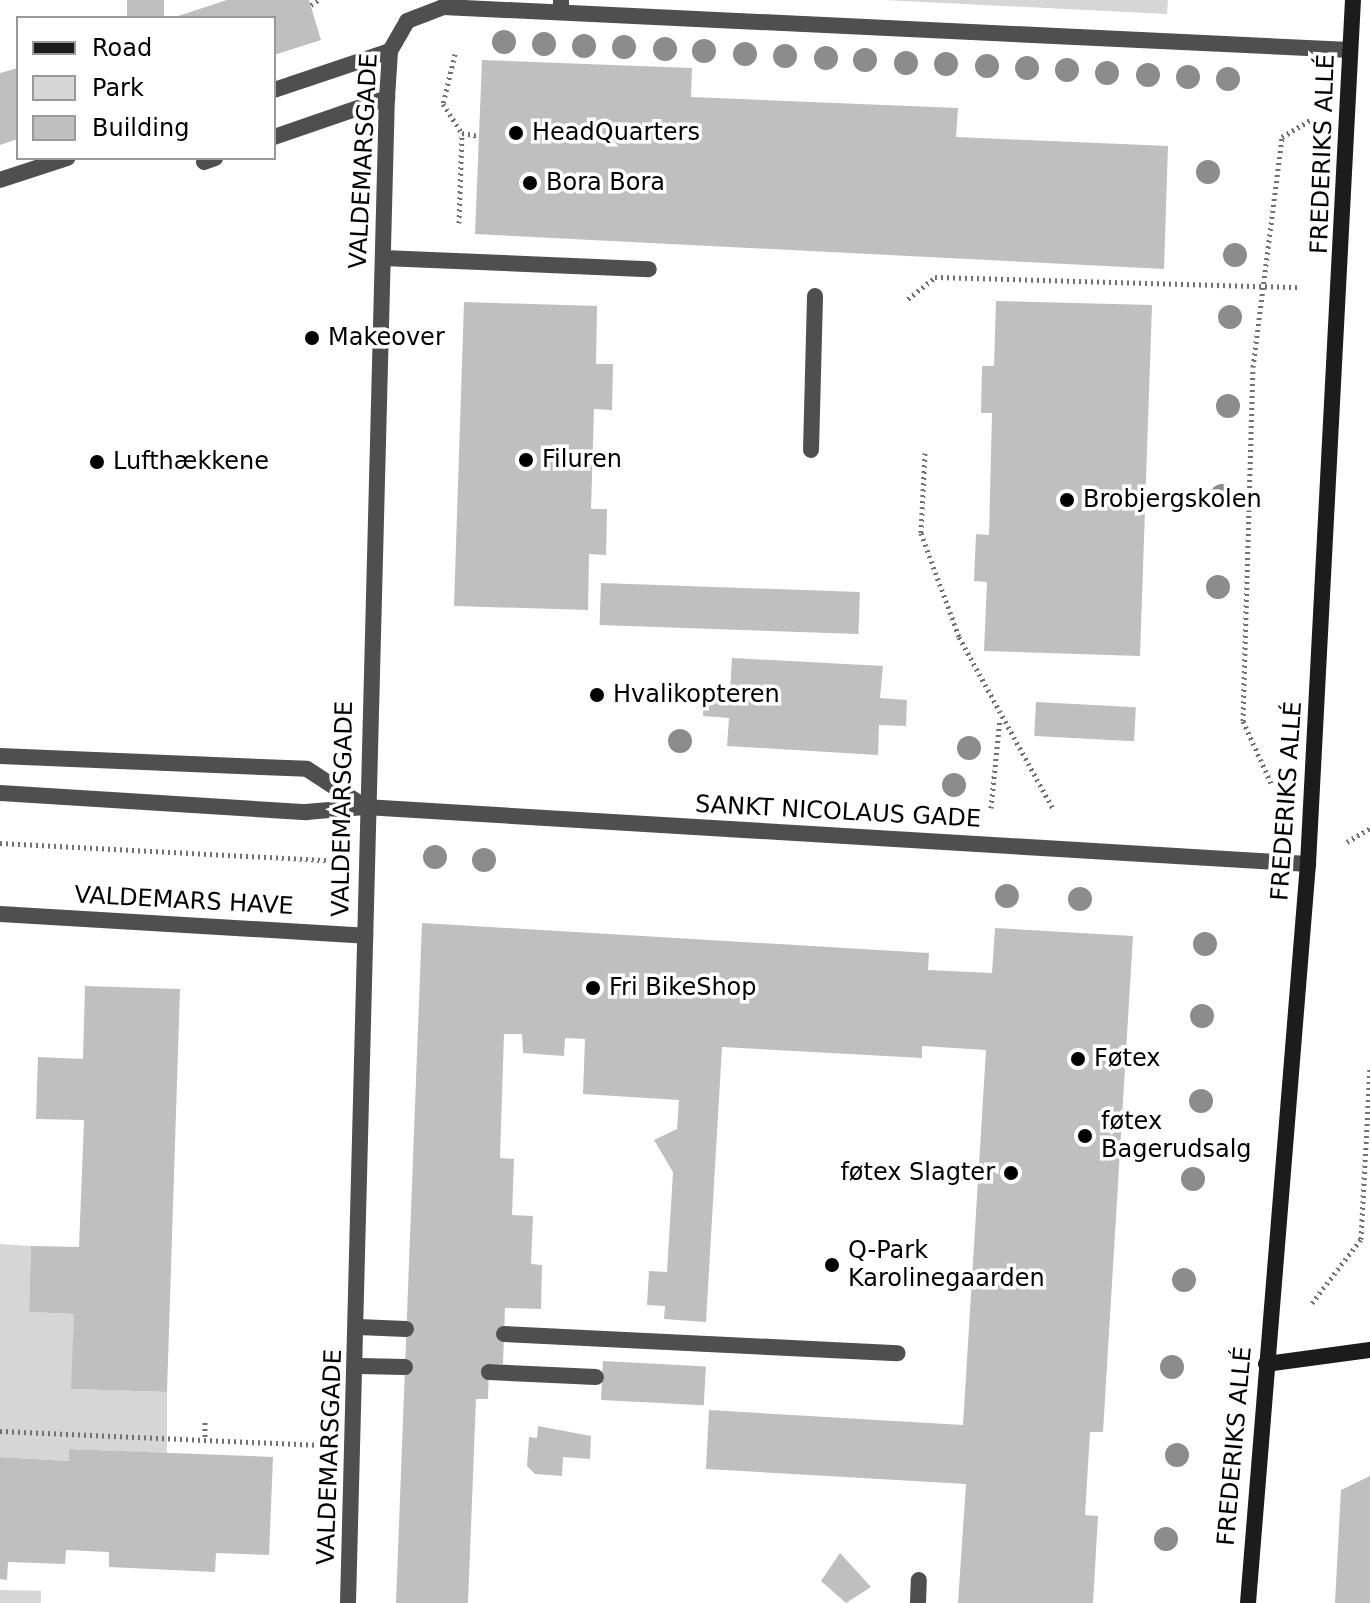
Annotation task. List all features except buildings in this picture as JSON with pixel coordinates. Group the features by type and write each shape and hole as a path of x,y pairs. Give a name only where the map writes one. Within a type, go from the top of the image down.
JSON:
{"street":[{"name":"FREDERIKS ALLÉ","path":"1248,1603 1308,864 1342,289 1353,0"},
{"path":"561,6 1350,50"},
{"name":"VALDEMARSGADE","path":"348,1603 359,1366 365,807 390,51 407,21 443,7 561,6"},
{"path":"276,89 390,51"},
{"path":"276,136 387,98"},
{"path":"0,180 61,160"},
{"path":"383,258 649,269"},
{"path":"811,450 815,296"},
{"path":"0,756 307,769 365,807"},
{"name":"SANKT NICOLAUS GADE","path":"0,793 306,812 365,807 1308,864"},
{"name":"VALDEMARS HAVE","path":"0,914 365,936"},
{"path":"358,1327 406,1329"},
{"path":"504,1334 898,1353"},
{"path":"1266,1364 1370,1350"},
{"path":"359,1366 405,1367"},
{"path":"489,1372 596,1377"},
{"path":"918,1603 919,1580"}],"path":[{"path":"311,5 318,0"},
{"path":"455,54 443,104 462,133 457,260"},
{"path":"1276,793 1243,721 1259,286 1282,137 1349,95"},
{"path":"462,133 479,136"},
{"path":"908,299 935,277 1342,289"},
{"path":"925,453 921,533 959,637 1000,716 1080,850"},
{"path":"987,844 1000,716"},
{"path":"0,843 365,862"},
{"path":"1266,1364 1361,1239 1370,1066"},
{"path":"205,1422 205,1439"},
{"path":"0,1431 355,1447"}],"green space":[{"path":"884,0 1168,0 1167,14"},
{"path":"0,1244 31,1246 29,1312 74,1314 72,1389 167,1392 167,1453 70,1449 69,1461 0,1457"},
{"path":"0,1590 41,1591 41,1603 0,1603"}],"place":[{"name":"HeadQuarters","path":"516,133"},
{"name":"Bora Bora","path":"530,183"},
{"name":"Makeover","path":"312,338"},
{"name":"Filuren","path":"526,460"},
{"name":"Lufthækkene","path":"97,462"},
{"name":"Brobjergskolen","path":"1067,500"},
{"name":"Hvalikopteren","path":"597,695"},
{"name":"Fri BikeShop","path":"593,988"},
{"name":"Føtex","path":"1078,1059"},
{"name":"føtex Bagerudsalg","path":"1085,1136"},
{"name":"føtex Slagter","path":"1011,1173"},
{"name":"Q-Park Karolinegaarden","path":"832,1265"}]}
